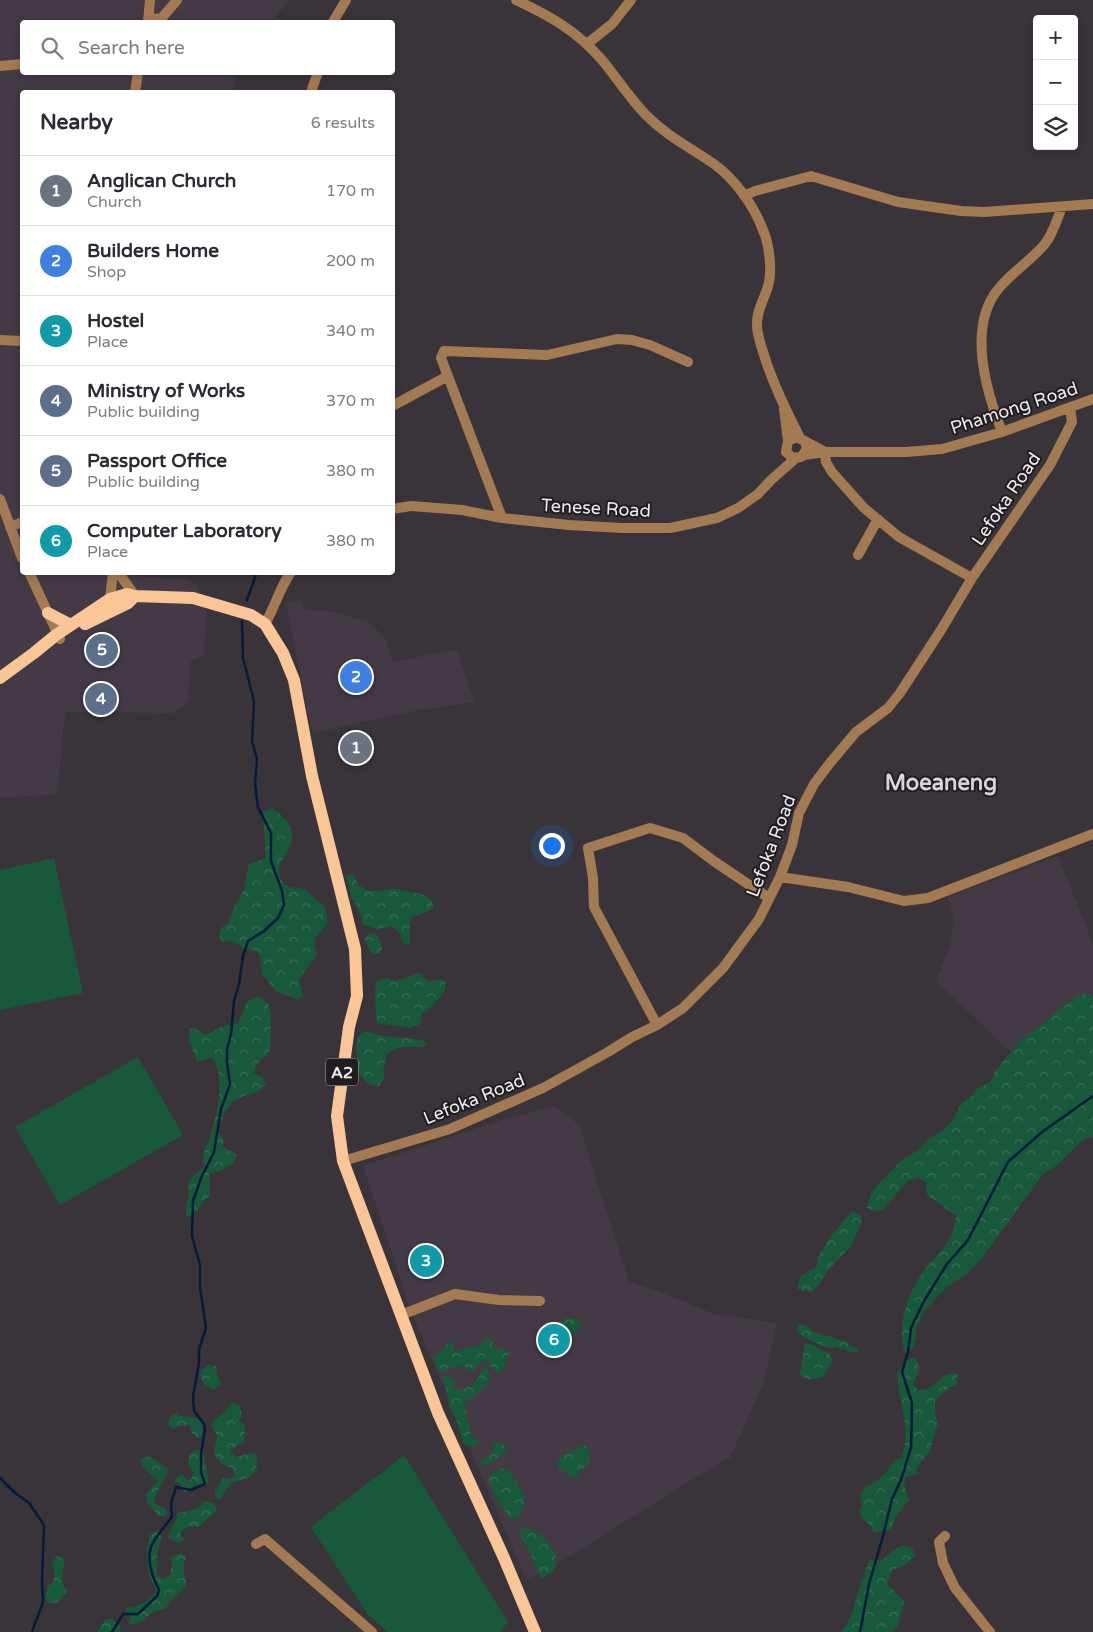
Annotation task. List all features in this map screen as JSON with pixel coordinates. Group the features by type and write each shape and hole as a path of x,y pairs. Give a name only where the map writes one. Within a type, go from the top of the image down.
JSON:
{"main road":[{"path":"58,637 80,626 127,594 135,596 193,598 251,615 265,624"},
{"path":"0,678 58,637 71,625 111,605"},
{"path":"48,613 71,625"},
{"name":"A2","path":"265,624 283,653 294,680 312,776 355,949 357,996 349,1027 337,1116 344,1161 438,1413 504,1558 535,1632"}],"street":[{"path":"150,0 149,20 161,19 177,0"},
{"path":"333,20 346,0"},
{"path":"516,0 549,16 576,33 602,60 647,116 682,144 715,165 728,176 744,196 764,230 768,249 769,282 759,310 757,327 768,367 784,408 807,449 800,457 790,456 787,446 784,408"},
{"path":"587,44 612,24 631,0"},
{"path":"0,66 20,64"},
{"path":"135,90 138,75"},
{"path":"312,90 317,75"},
{"path":"744,196 755,191 811,176 898,202 961,211 984,212 1093,204"},
{"path":"1002,432 990,401 985,378 981,336 990,300 1000,287 1046,244 1062,207"},
{"path":"502,518 441,358 444,352 547,355 617,339 632,340 688,362"},
{"path":"0,340 20,341"},
{"path":"395,404 448,376"},
{"name":"Phamong Road","path":"800,457 826,452 906,452 942,449 1002,432 1093,399"},
{"name":"Lefoka Road","path":"344,1161 450,1129 544,1088 632,1037 658,1025 683,1008 723,968 759,919 780,877 792,845 799,813 814,784 856,732 888,708 900,693 972,578 1024,505 1057,453 1072,422 1070,408"},
{"path":"787,446 793,437 803,440"},
{"name":"Phamong Road","path":"803,440 826,452"},
{"name":"Tenese Road","path":"781,470 781,463 787,446"},
{"path":"826,452 826,462 832,472 864,508 899,537 972,578"},
{"name":"Tenese Road","path":"395,509 411,506 462,510 502,518 570,525 670,528 717,518 738,508 758,494 781,470 800,457"},
{"path":"0,499 20,553"},
{"path":"858,554 878,519"},
{"path":"10,527 20,523"},
{"path":"30,575 58,637"},
{"path":"111,605 113,575"},
{"path":"120,575 135,596"},
{"path":"265,624 272,612 278,594 289,575"},
{"path":"658,1025 594,907 593,878 588,848 650,828 683,838 769,898"},
{"path":"780,877 848,887 904,901 928,898 1093,834"},
{"path":"401,1315 455,1294 499,1300 540,1302"},
{"path":"945,1536 939,1542 943,1563 955,1588 990,1632"},
{"path":"256,1544 266,1539 372,1632"}],"shaded area":[{"path":"0,0 288,0 274,20 20,20 20,75 237,75 233,90 20,90 20,575 131,575 183,579 197,585 206,612 204,654 190,662 188,701 174,713 65,712 57,794 0,798"},
{"path":"301,600 306,609 336,612 369,622 385,638 393,662 457,649 474,702 414,711 312,733 286,603"},
{"path":"1058,856 1093,944 1093,993 1011,1052 936,981 950,946 954,922 948,897"},
{"path":"555,1106 579,1125 629,1282 663,1293 714,1314 777,1323 763,1384 730,1458 722,1461 544,1572 526,1579 411,1311 363,1166 508,1118"}],"green space":[{"path":"271,807 286,820 292,837 288,850 280,863 279,875 283,884 289,887 304,889 326,908 327,924 315,938 314,946 317,955 299,979 303,995 298,1000 276,991 262,974 260,955 256,951 246,949 232,941 223,942 219,937 221,928 228,923 233,909 244,890 249,864 266,858 263,813"},
{"path":"54,858 83,993 0,1010 0,870"},
{"path":"354,874 358,885 369,891 396,889 425,895 432,901 434,908 411,918 410,944 404,945 399,932 392,926 377,929 364,925 357,906 351,897 346,876"},
{"path":"374,933 379,938 382,949 379,953 373,954 365,940 367,935"},
{"path":"419,973 428,981 440,979 446,982 445,991 427,1011 421,1014 421,1024 409,1028 377,1023 376,982 386,978 396,981"},
{"path":"1085,993 1093,996 1093,1137 1085,1138 1056,1166 1043,1174 982,1258 968,1273 947,1287 925,1310 916,1327 913,1349 905,1353 902,1333 907,1302 921,1275 948,1242 956,1216 927,1195 926,1183 918,1177 908,1181 883,1209 875,1211 867,1208 871,1193 904,1158 917,1151 929,1139 944,1129 951,1122 962,1103 971,1097 978,1088 989,1083 995,1071 1022,1038 1043,1024 1066,1003"},
{"path":"257,996 268,1003 271,1017 270,1051 258,1063 253,1073 262,1077 266,1084 256,1093 235,1100 225,1112 218,1131 224,1141 223,1147 237,1155 229,1166 209,1174 210,1196 204,1200 193,1216 186,1216 189,1195 188,1184 192,1177 205,1166 203,1160 204,1153 215,1121 219,1098 219,1076 216,1066 212,1057 197,1062 189,1040 190,1029 194,1028 206,1035 223,1026 238,1023 247,1002"},
{"path":"365,1031 382,1036 424,1040 427,1044 423,1047 405,1047 392,1050 385,1060 384,1079 379,1086 370,1085 359,1074 356,1047 358,1036"},
{"path":"138,1057 183,1135 60,1205 15,1127"},
{"path":"852,1211 861,1216 862,1223 852,1244 812,1292 797,1289 800,1277 817,1266 818,1257 831,1236"},
{"path":"563,1318 576,1319 582,1325 569,1342 563,1345 558,1336"},
{"path":"800,1324 806,1325 817,1333 836,1338 858,1350 858,1352 850,1352 837,1347 828,1348 811,1341 798,1333 797,1327"},
{"path":"485,1339 491,1339 498,1351 503,1348 509,1352 503,1370 498,1373 484,1360 478,1364 475,1371 467,1370 464,1365 457,1368 449,1367 443,1373 440,1372 435,1364 435,1356 441,1352 448,1342 452,1342 455,1352 481,1344"},
{"path":"805,1343 829,1353 833,1360 823,1377 810,1380 800,1375"},
{"path":"914,1357 919,1368 913,1384 918,1390 926,1390 934,1386 947,1374 958,1374 957,1384 946,1390 935,1401 935,1414 938,1423 929,1453 918,1466 916,1474 905,1478 904,1486 909,1500 896,1516 891,1529 873,1533 872,1527 861,1517 860,1510 862,1505 860,1496 864,1488 878,1480 894,1461 901,1458 906,1433 898,1390 897,1373 906,1360"},
{"path":"208,1365 216,1366 221,1384 213,1390 204,1384 200,1376 202,1370"},
{"path":"485,1366 489,1372 490,1380 474,1397 465,1400 464,1403 470,1436 479,1441 473,1447 467,1446 463,1443 456,1419 450,1409 447,1391 442,1378 444,1375 453,1380 455,1390 462,1389 472,1385 477,1380"},
{"path":"233,1402 239,1405 242,1415 239,1420 245,1426 244,1442 230,1450 235,1457 255,1453 257,1460 256,1471 248,1478 231,1483 219,1500 215,1496 215,1491 223,1478 235,1476 233,1469 221,1463 215,1456 217,1436 211,1425"},
{"path":"176,1413 179,1416 200,1418 202,1437 198,1439 192,1433 190,1425 173,1429 168,1424 170,1417"},
{"path":"493,1442 498,1442 507,1447 507,1451 486,1466 479,1462 493,1453"},
{"path":"581,1445 589,1449 589,1465 578,1472 580,1475 575,1479 559,1468 557,1461 561,1456 570,1453"},
{"path":"196,1449 203,1451 208,1484 202,1487 195,1484 187,1492 184,1492 179,1483 174,1480 182,1473 187,1481 191,1479 194,1473 188,1465 189,1455"},
{"path":"404,1455 508,1622 500,1632 388,1632 368,1615 311,1527"},
{"path":"149,1456 168,1469 156,1494 154,1503 165,1508 167,1513 165,1516 159,1516 147,1502 146,1494 158,1481 142,1466 141,1458"},
{"path":"500,1468 509,1470 525,1497 518,1519 510,1519 495,1496 488,1479 491,1474"},
{"path":"204,1501 214,1503 217,1510 198,1527 189,1526 180,1533 184,1539 179,1544 168,1537 178,1513 196,1509"},
{"path":"524,1527 536,1531 542,1536 553,1549 556,1556 554,1569 542,1579 522,1540 519,1531"},
{"path":"158,1530 162,1538 158,1552 157,1576 164,1579 171,1574 172,1557 180,1553 186,1557 183,1570 187,1584 166,1608 150,1614 141,1622 128,1623 131,1618 125,1609 128,1606 133,1608 146,1602 155,1592 149,1574 147,1554 150,1535"},
{"path":"903,1545 912,1547 915,1556 905,1565 893,1570 887,1584 904,1601 898,1625 892,1632 840,1632 848,1622 868,1563 871,1560 883,1560 893,1550"},
{"path":"57,1556 64,1558 62,1578 67,1591 57,1603 47,1603 48,1586 53,1582 55,1573 52,1562"},
{"path":"111,1618 120,1626 120,1632 97,1632 104,1621"}],"waterway":[{"path":"247,600 256,575"},
{"path":"112,1632 123,1614 138,1614 157,1596 159,1590 151,1569 150,1552 155,1540 172,1517 171,1503 176,1487 191,1490 205,1484 201,1472 201,1454 205,1429 204,1424 194,1411 193,1396 199,1363 199,1349 206,1328 200,1287 200,1265 192,1236 193,1201 201,1178 214,1152 221,1109 230,1084 227,1049 243,956 248,941 264,931 278,918 284,905 282,891 271,861 271,833 258,807 255,784 257,759 252,741 254,701 243,658 242,621"},
{"path":"860,1632 869,1584 892,1499 901,1480 911,1447 912,1403 902,1372 908,1352 911,1328 924,1301 947,1264 968,1240 1008,1162 1042,1132 1093,1096"},
{"path":"0,1478 15,1493 29,1503 44,1525 43,1602 32,1632"}],"place":[{"name":"Passport Office","path":"102,650"},
{"name":"Builders Home","path":"356,677"},
{"name":"Ministry of Works","path":"101,699"},
{"name":"Anglican Church","path":"356,748"},
{"name":"Hostel","path":"426,1261"},
{"name":"Computer Laboratory","path":"554,1340"}],"district":[{"name":"Moeaneng","path":"941,782"}]}
